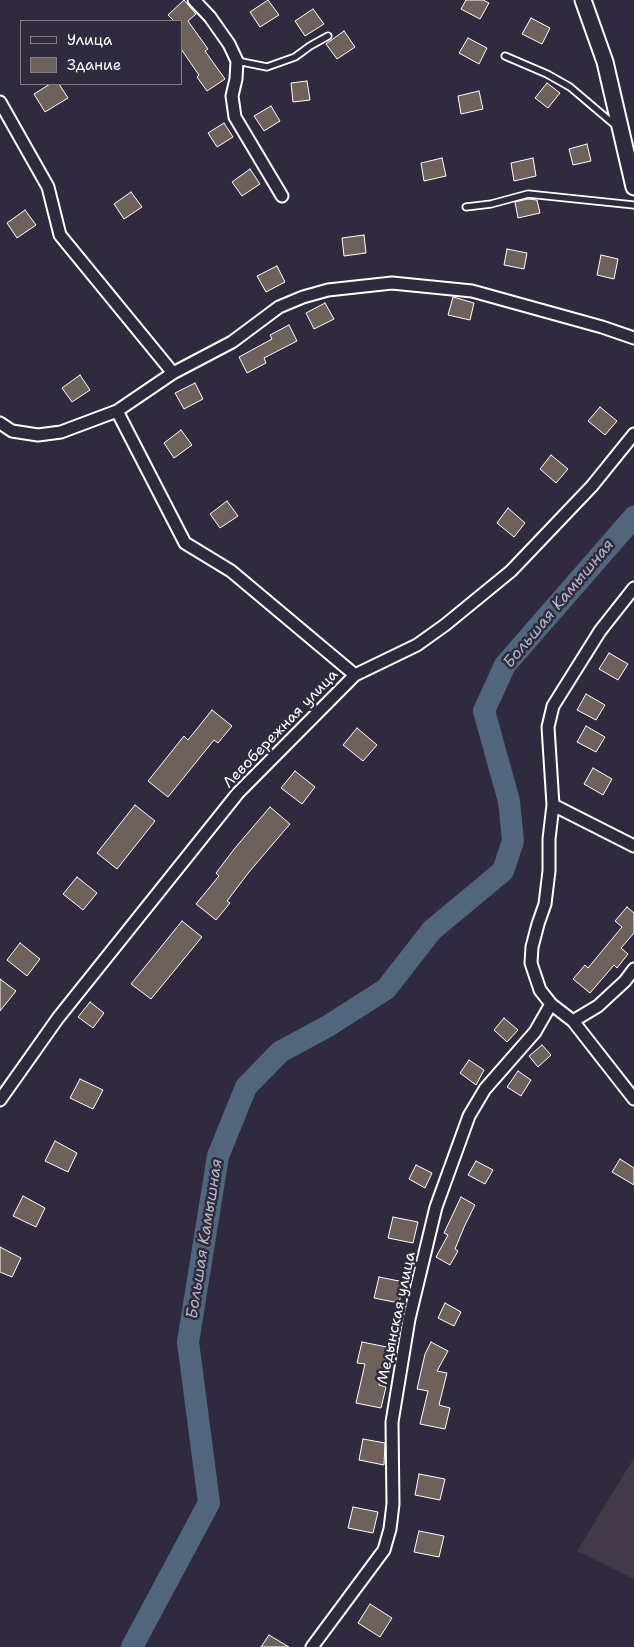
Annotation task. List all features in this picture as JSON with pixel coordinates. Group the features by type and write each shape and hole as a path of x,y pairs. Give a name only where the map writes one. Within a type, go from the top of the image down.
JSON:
{"street":[{"path":"194,0 210,17 237,61 232,96 235,117 282,196"},
{"path":"583,0 605,62 634,187"},
{"path":"0,102 48,187 60,235 173,373"},
{"path":"0,423 12,431 38,434 60,432 117,411 173,373 232,342 279,307 303,297 328,290 392,283 430,285 472,291 602,327 634,338"},
{"path":"117,411 185,543 231,571 355,675"},
{"name":"Левобережная улица","path":"0,1100 58,1018 238,793 355,675 417,645 452,620 511,572 592,486 634,434"},
{"path":"634,588 600,631 553,706 548,727 553,805 546,904 532,947 532,963 540,990 551,1004 573,1021 634,1099"},
{"path":"553,805 634,846"},
{"path":"573,1021 598,1006 625,981 634,969"},
{"name":"Медынская улица","path":"312,1647 384,1550 390,1529 393,1504 392,1422 409,1318 436,1207 469,1116 485,1089 534,1032 551,1004"}],"lane":[{"path":"237,61 266,67 295,56 328,36"},
{"path":"505,56 547,74 570,87 620,128"},
{"path":"466,207 491,204 528,194 634,205"}],"shaded area":[{"path":"634,1458 634,1579 577,1551"}],"building":[{"path":"184,0 196,14 188,21 208,49 205,51 225,79 207,91 197,77 199,75 182,50 182,20 173,20 168,15"},
{"path":"268,0 279,15 260,27 250,12"},
{"path":"466,0 483,0 489,3 480,19 461,9"},
{"path":"313,9 324,24 305,36 295,21"},
{"path":"531,18 550,28 542,44 522,34"},
{"path":"344,31 355,47 337,59 326,44"},
{"path":"468,38 487,48 479,64 459,53"},
{"path":"307,81 310,100 293,102 291,83"},
{"path":"547,83 560,93 548,108 535,98"},
{"path":"48,85 60,85 68,98 45,112 34,94"},
{"path":"479,91 483,109 461,114 458,96"},
{"path":"271,106 280,121 264,131 254,116"},
{"path":"224,123 233,137 217,147 208,133"},
{"path":"587,144 591,161 573,165 569,149"},
{"path":"442,158 446,176 424,181 421,163"},
{"path":"533,158 536,176 514,181 511,163"},
{"path":"250,169 260,184 242,196 232,182"},
{"path":"131,192 142,207 124,219 114,204"},
{"path":"528,199 537,200 540,213 518,218 515,202"},
{"path":"25,210 36,225 17,238 7,223"},
{"path":"364,235 366,253 344,256 342,238"},
{"path":"507,249 527,253 524,269 504,265"},
{"path":"601,255 618,259 614,279 597,275"},
{"path":"277,266 285,282 266,292 257,276"},
{"path":"453,297 474,303 470,320 448,315"},
{"path":"325,303 334,319 314,329 306,313"},
{"path":"289,325 297,341 264,358 266,363 247,373 239,357 272,339 270,335"},
{"path":"80,375 90,390 72,402 62,388"},
{"path":"195,383 203,399 184,409 175,393"},
{"path":"600,407 617,421 605,435 588,421"},
{"path":"181,430 192,445 174,458 164,443"},
{"path":"551,455 568,469 556,483 540,469"},
{"path":"227,501 238,516 220,528 210,514"},
{"path":"508,508 525,523 514,537 497,523"},
{"path":"609,653 628,664 618,680 599,669"},
{"path":"586,694 605,705 596,720 577,710"},
{"path":"212,710 232,726 218,743 214,740 168,797 148,781 184,736 188,740"},
{"path":"586,726 605,737 596,752 577,742"},
{"path":"357,728 377,745 363,761 343,745"},
{"path":"593,768 612,779 603,795 584,784"},
{"path":"295,771 315,787 302,804 281,788"},
{"path":"135,805 155,821 117,869 97,853"},
{"path":"270,807 290,824 249,872 227,901 230,903 216,920 196,904 219,876 216,873 235,848"},
{"path":"77,877 97,893 83,910 63,894"},
{"path":"627,907 634,913 634,933 621,948 628,954 617,968 614,965 590,993 573,979 585,965 588,968 622,927 615,921"},
{"path":"182,921 202,937 151,999 131,984"},
{"path":"20,943 40,959 27,976 7,960"},
{"path":"0,979 16,991 0,1011"},
{"path":"90,1002 104,1013 93,1028 78,1017"},
{"path":"504,1018 518,1030 507,1042 494,1030"},
{"path":"542,1045 551,1055 538,1067 529,1056"},
{"path":"469,1060 484,1070 476,1085 460,1073"},
{"path":"518,1071 531,1080 521,1096 507,1087"},
{"path":"80,1079 103,1090 93,1109 70,1098"},
{"path":"55,1141 77,1153 68,1172 45,1161"},
{"path":"620,1159 634,1168 634,1185 612,1172"},
{"path":"476,1161 493,1170 485,1184 468,1175"},
{"path":"416,1165 432,1173 425,1188 409,1179"},
{"path":"23,1196 45,1208 36,1227 13,1216"},
{"path":"461,1197 475,1205 455,1249 458,1251 450,1265 436,1257 448,1235 444,1233"},
{"path":"393,1217 418,1222 413,1243 388,1238"},
{"path":"0,1247 21,1258 12,1277 0,1272"},
{"path":"379,1277 404,1282 399,1303 374,1298"},
{"path":"445,1303 461,1312 454,1326 438,1318"},
{"path":"362,1342 387,1347 379,1385 386,1387 381,1408 356,1403 365,1364 357,1363"},
{"path":"431,1342 448,1351 437,1371 447,1373 439,1405 450,1408 445,1429 420,1424 428,1391 417,1389 425,1354"},
{"path":"363,1439 385,1443 384,1465 359,1460"},
{"path":"419,1474 445,1479 440,1500 415,1495"},
{"path":"353,1507 378,1512 373,1533 348,1528"},
{"path":"419,1531 444,1536 439,1557 414,1552"},
{"path":"370,1604 392,1618 380,1637 358,1623"},
{"path":"269,1635 289,1647 261,1647"}],"waterway":[{"name":"Большая Камышная","path":"132,1647 209,1503 188,1342 218,1156 246,1087 280,1052 328,1026 386,989 432,930 503,871 513,841 509,801 484,711 505,665 634,517"}]}
